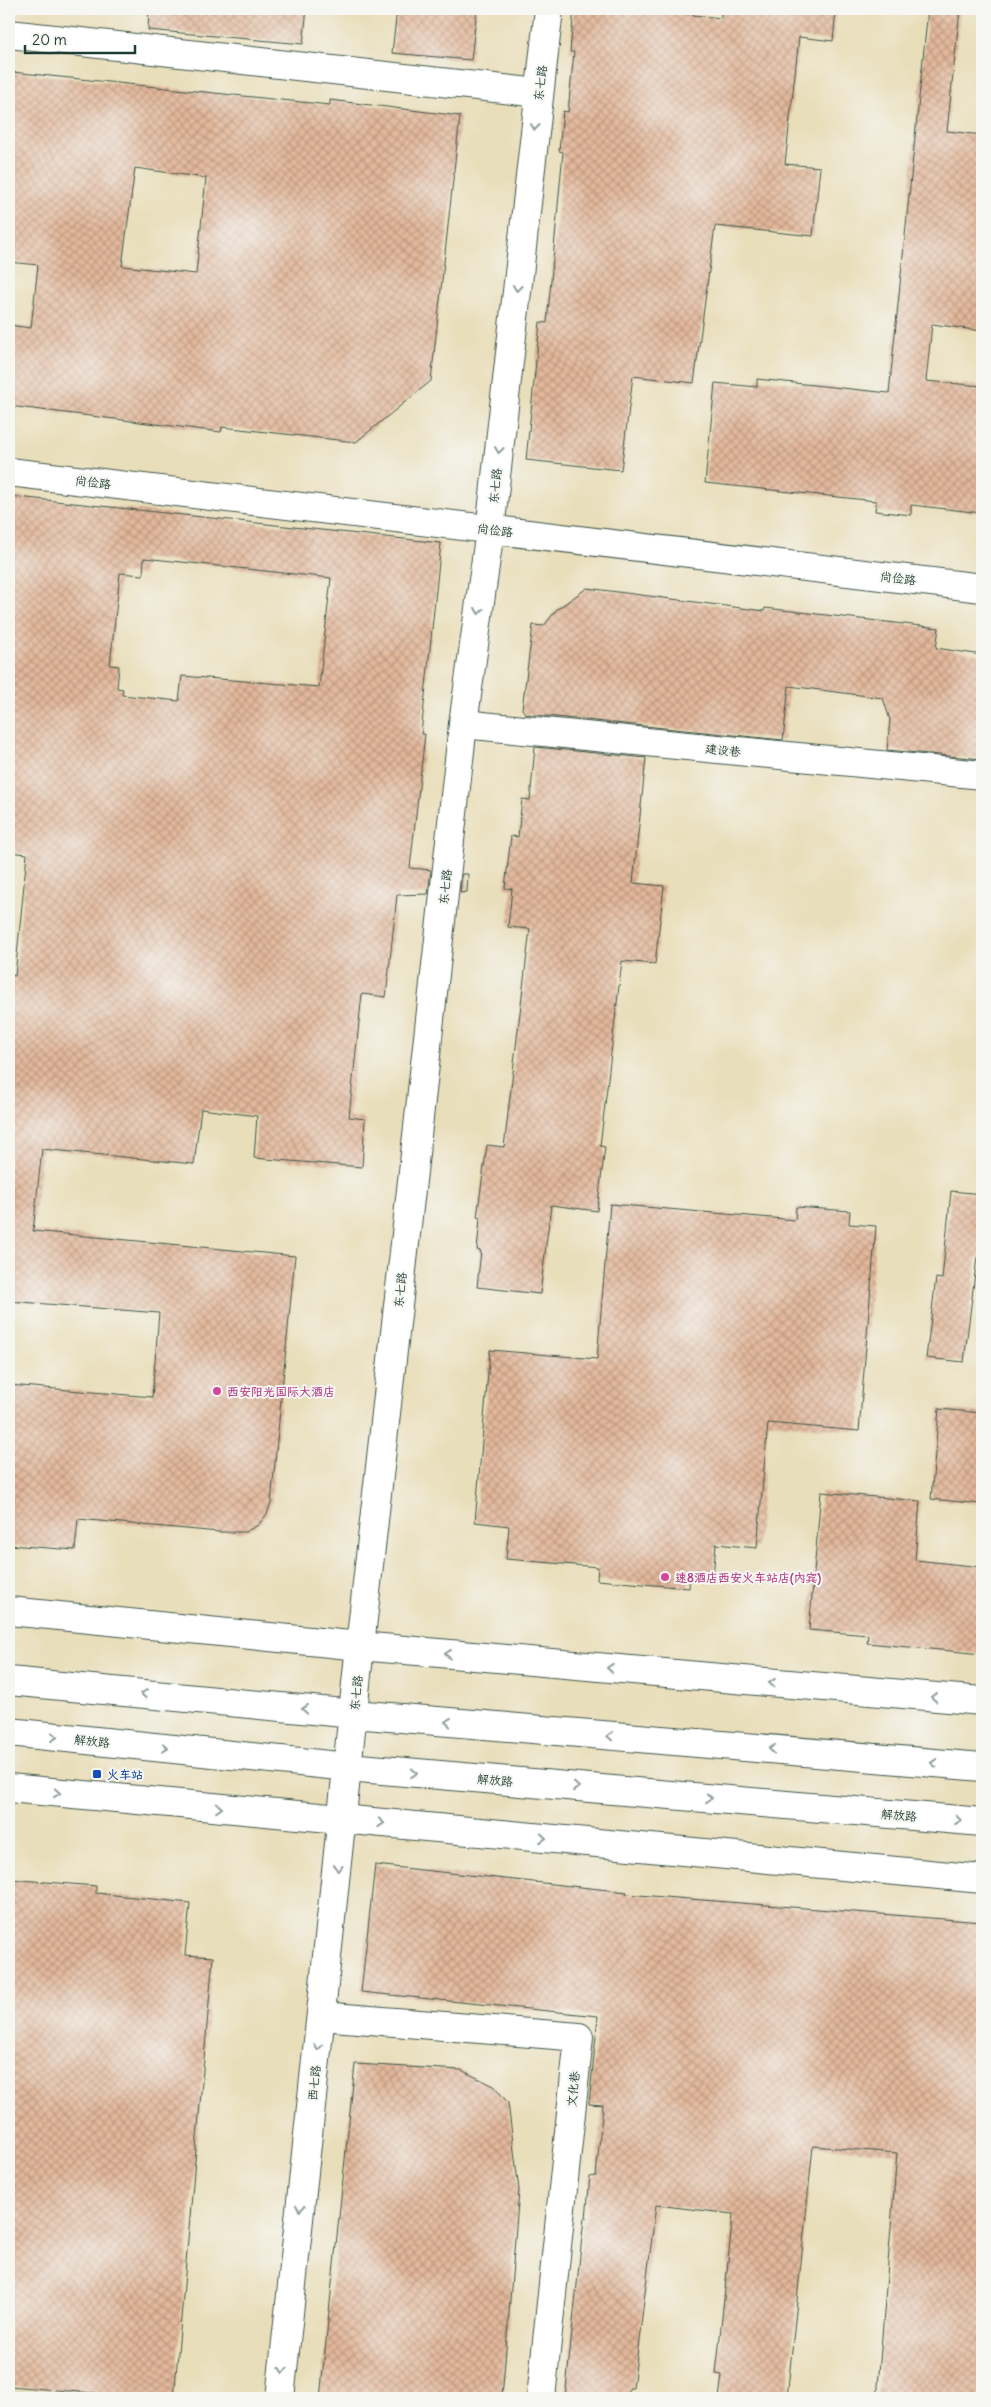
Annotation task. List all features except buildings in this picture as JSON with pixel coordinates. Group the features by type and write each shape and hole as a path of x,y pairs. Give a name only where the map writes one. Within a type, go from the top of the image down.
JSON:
{"street":[{"name":"东七路","path":"348,1767 463,724 490,530 549,9"},
{"path":"9,34 539,92"},
{"name":"尚俭路","path":"9,472 982,588"},
{"name":"建设巷","path":"463,724 982,775"},
{"path":"9,1611 360,1646 982,1701"},
{"path":"9,1681 354,1714 982,1767"},
{"name":"解放路","path":"9,1732 348,1767 982,1822"},
{"name":"西七路","path":"280,2398 348,1767"},
{"path":"9,1788 982,1879"},
{"name":"文化巷","path":"321,2016 579,2037 541,2398"}],"place":[{"name":"西安阳光国际大酒店","path":"217,1391"},
{"name":"速8酒店西安火车站店(内宾)","path":"665,1577"},
{"name":"火车站","path":"97,1774"}]}
